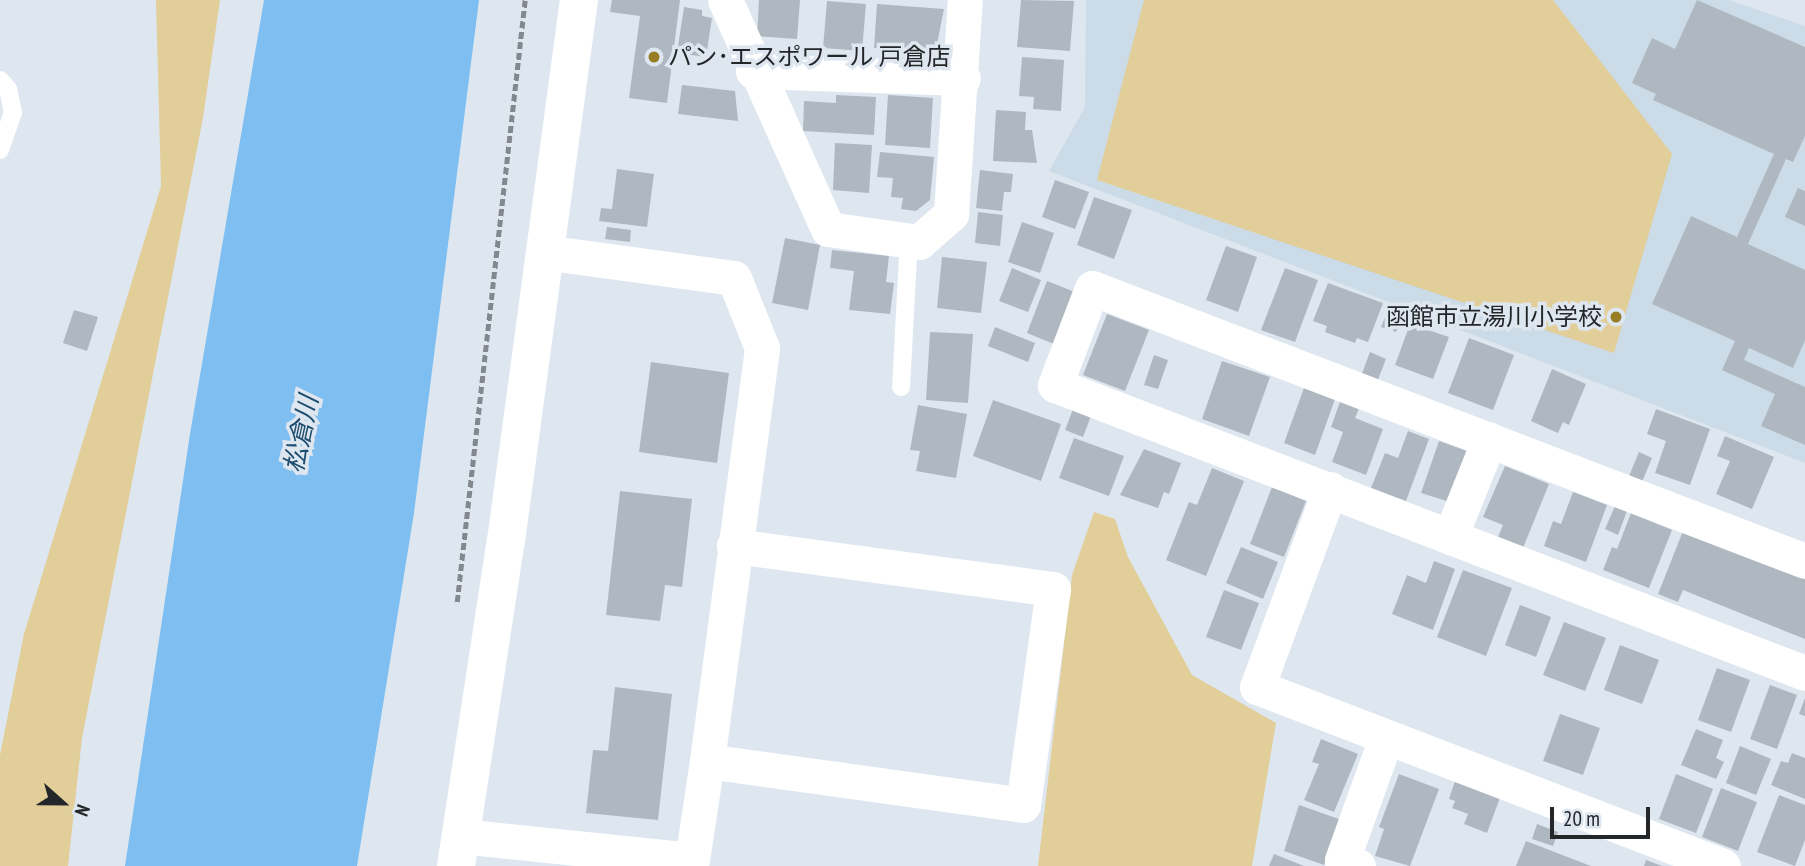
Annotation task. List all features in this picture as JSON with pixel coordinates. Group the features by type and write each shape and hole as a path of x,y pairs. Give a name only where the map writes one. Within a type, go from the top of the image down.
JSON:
{"street":[{"path":"543,252 734,278 762,348 692,860 458,851 506,541 543,252 579,0"},
{"path":"725,0 753,71 828,229 919,242 951,214 963,78 965,0"},
{"path":"753,71 963,78"},
{"path":"1805,561 1092,288 1055,385 1805,673"},
{"path":"1450,537 1489,440"},
{"path":"1330,489 1256,687 1723,866"},
{"path":"707,761 1023,805 1053,589 734,546"},
{"path":"1358,866 1342,860 1386,738"}],"lane":[{"path":"0,80 8,89 13,111 0,150"},
{"path":"901,387 909,240"}],"path":[{"path":"456,617 524,0"}],"shaded area":[{"path":"156,0 220,0 203,118 82,738 68,866 0,866 0,755 24,634 161,186"},
{"name":"函館市立湯川小学校","path":"1086,0 1729,0 1805,26 1805,463 1049,171 1085,107"},
{"path":"1144,0 1553,0 1672,154 1614,353 1097,180"},
{"path":"1094,512 1115,519 1128,557 1192,675 1276,723 1252,866 1038,866 1072,575"}],"water":[{"name":"松倉川","path":"264,0 479,0 414,513 357,866 125,866 190,434"}],"building":[{"name":"パン･エスポワール 戸倉店","path":"612,0 680,0 667,103 629,98 640,16 610,12"},
{"path":"759,0 800,0 797,39 757,36"},
{"path":"1021,0 1074,1 1070,51 1017,47"},
{"path":"1697,0 1805,47 1805,136 1793,162 1786,159 1748,244 1805,270 1805,340 1793,368 1749,348 1744,360 1805,387 1805,445 1761,426 1775,394 1722,370 1735,341 1652,304 1691,216 1737,237 1774,154 1653,100 1656,94 1632,83 1652,38 1675,49"},
{"path":"827,1 866,4 862,51 823,48"},
{"path":"877,4 944,9 935,54 918,52 918,60 890,58 891,49 874,48"},
{"path":"684,7 702,10 702,16 712,18 706,57 677,53"},
{"path":"1022,57 1064,60 1061,111 1033,109 1034,97 1019,96"},
{"path":"682,85 735,91 738,121 678,114"},
{"path":"836,95 876,97 874,135 803,131 804,101 836,103"},
{"path":"888,95 933,98 930,148 885,145"},
{"path":"996,110 1026,112 1025,130 1032,130 1037,163 993,161"},
{"path":"835,143 872,145 869,193 833,190"},
{"path":"880,152 934,157 930,200 916,211 901,209 903,198 891,197 893,178 877,177"},
{"path":"617,169 654,174 647,227 599,221 601,208 612,209"},
{"path":"980,170 1013,174 1011,192 1004,192 1002,211 976,208"},
{"path":"1055,180 1089,192 1075,229 1042,217"},
{"path":"1798,188 1805,191 1805,226 1785,217"},
{"path":"1094,197 1132,210 1114,259 1077,245"},
{"path":"978,212 1003,215 1000,246 975,243"},
{"path":"1022,222 1054,233 1040,273 1008,262"},
{"path":"607,227 631,230 630,242 605,239"},
{"path":"785,238 820,245 808,310 772,303"},
{"path":"1226,246 1257,257 1238,312 1206,300"},
{"path":"832,250 889,256 886,282 894,283 890,314 849,310 854,271 830,268"},
{"path":"942,257 987,262 981,313 937,308"},
{"path":"1012,268 1041,280 1028,312 999,301"},
{"path":"1285,268 1318,280 1295,342 1261,330"},
{"path":"1047,281 1075,292 1054,344 1027,333"},
{"path":"1328,283 1383,303 1368,342 1357,338 1355,343 1325,332 1327,326 1313,321"},
{"path":"1389,307 1403,312 1396,332 1381,327"},
{"path":"74,310 98,317 87,351 63,343"},
{"path":"1107,314 1149,330 1125,391 1083,375"},
{"path":"1410,324 1449,337 1433,379 1395,365"},
{"path":"995,327 1035,343 1028,362 988,346"},
{"path":"930,332 973,334 968,403 926,400"},
{"path":"1469,338 1514,355 1493,410 1448,393"},
{"path":"1370,352 1386,359 1377,382 1361,376"},
{"path":"1154,355 1168,360 1158,389 1144,385"},
{"path":"1222,361 1270,377 1249,436 1202,419"},
{"path":"651,362 729,373 717,463 639,452"},
{"path":"1552,369 1586,384 1569,425 1563,422 1558,433 1531,421"},
{"path":"1304,388 1335,399 1315,455 1284,443"},
{"path":"1341,399 1360,406 1355,418 1383,429 1366,475 1332,462 1343,432 1331,427"},
{"path":"993,400 1061,424 1041,481 973,456"},
{"path":"918,405 967,414 956,478 916,471 920,451 910,450"},
{"path":"1073,409 1091,416 1083,437 1065,430"},
{"path":"1656,409 1710,429 1690,485 1655,473 1666,441 1647,434"},
{"path":"1408,431 1429,439 1406,501 1371,488 1385,453 1398,458"},
{"path":"1725,436 1774,457 1752,509 1716,494 1730,461 1717,456"},
{"path":"1074,438 1124,456 1109,496 1059,478"},
{"path":"1439,441 1467,451 1450,502 1421,493"},
{"path":"1144,449 1181,463 1169,494 1164,492 1158,508 1120,495"},
{"path":"1639,452 1652,458 1642,482 1629,476"},
{"path":"1505,466 1549,484 1523,548 1498,537 1503,525 1483,517"},
{"path":"1212,468 1244,481 1206,576 1166,560 1189,502 1197,505"},
{"path":"1272,487 1306,501 1284,557 1250,544"},
{"path":"620,491 692,499 682,587 665,585 660,621 606,615"},
{"path":"1573,492 1607,505 1586,562 1544,546 1553,521 1561,524"},
{"path":"1615,506 1627,511 1618,535 1605,529"},
{"path":"1631,513 1672,530 1649,588 1603,570 1612,547 1617,549"},
{"path":"1683,531 1805,579 1805,639 1683,590 1678,602 1658,594"},
{"path":"1241,547 1278,562 1263,599 1226,583"},
{"path":"1434,561 1455,569 1433,630 1392,614 1407,575 1426,583"},
{"path":"1463,570 1512,588 1486,656 1437,637"},
{"path":"1224,590 1259,603 1241,650 1206,637"},
{"path":"1520,605 1551,617 1536,657 1505,645"},
{"path":"1564,622 1606,638 1585,691 1543,675"},
{"path":"1620,645 1659,660 1642,704 1604,690"},
{"path":"1717,668 1750,680 1731,732 1698,720"},
{"path":"1770,685 1797,695 1777,749 1750,739"},
{"path":"615,687 672,694 658,820 586,813 593,750 608,751"},
{"path":"1805,698 1805,716 1799,714"},
{"path":"1560,714 1600,728 1583,775 1543,761"},
{"path":"1696,729 1723,740 1716,758 1724,762 1716,779 1681,765"},
{"path":"1321,739 1358,754 1334,812 1304,800 1319,764 1312,762"},
{"path":"1740,746 1771,759 1756,795 1726,783"},
{"path":"1792,753 1805,758 1805,799 1771,785 1781,761 1788,763"},
{"path":"1399,774 1439,789 1410,866 1375,856 1384,829 1379,827"},
{"path":"1676,774 1713,789 1696,833 1659,819"},
{"path":"1456,778 1501,795 1487,833 1464,824 1468,814 1452,808 1455,801 1449,799"},
{"path":"1721,788 1757,802 1738,851 1702,837"},
{"path":"1779,795 1805,805 1805,840 1795,866 1757,852"},
{"path":"1299,805 1339,819 1324,865 1284,851"},
{"path":"1537,824 1558,832 1553,846 1532,839"},
{"path":"1526,841 1591,866 1516,866"},
{"path":"1274,854 1304,866 1269,866"},
{"path":"1646,860 1662,866 1644,866"}],"place":[{"name":"パン･エスポワール 戸倉店","path":"654,57"},
{"name":"函館市立湯川小学校","path":"1616,317"}]}
